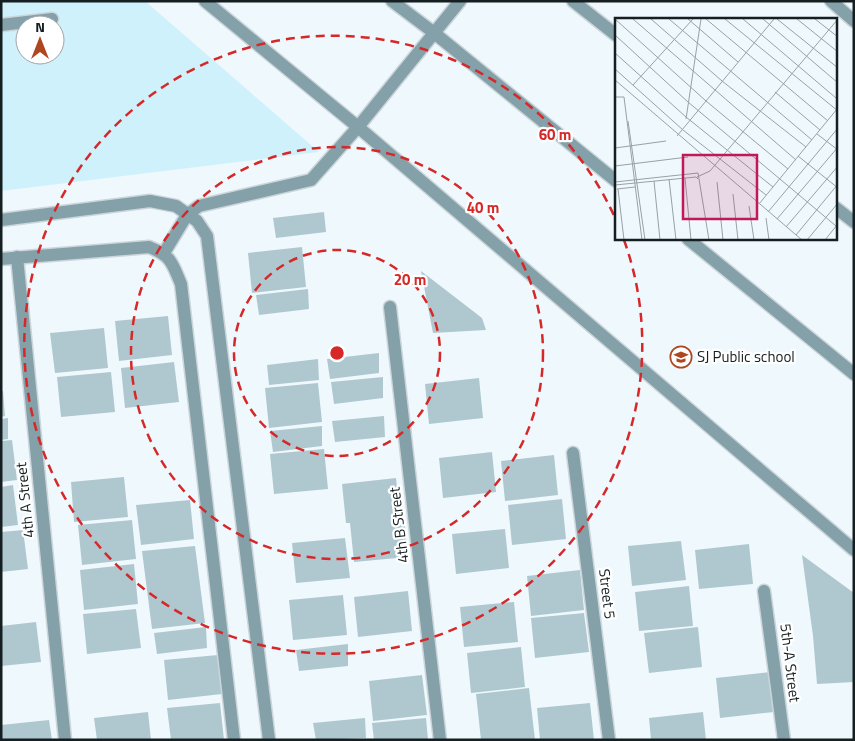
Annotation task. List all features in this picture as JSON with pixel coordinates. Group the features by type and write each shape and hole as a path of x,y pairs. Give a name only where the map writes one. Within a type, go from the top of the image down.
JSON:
{"street":[{"path":"205,1 358,127 854,550"},
{"path":"392,1 433,32 615,180"},
{"path":"164,253 188,215 199,206 312,180 358,127 460,1"},
{"path":"573,1 615,34"},
{"path":"831,1 854,21"},
{"path":"1,25 15,24"},
{"path":"1,220 150,201 176,206 197,221 207,236 269,740"},
{"path":"838,210 854,222"},
{"path":"689,240 854,374"},
{"path":"1,259 150,247 164,253 172,263 181,284 234,740"},
{"name":"4th A Street","path":"17,258 65,740"},
{"name":"4th B Street","path":"390,307 440,740"},
{"name":"Street 5","path":"573,453 609,740"},
{"name":"5th-A Street","path":"764,591 784,740"}],"shaded area":[{"path":"1,1 145,1 319,152 1,191"}],"building":[{"path":"324,212 326,232 276,238 273,218"},
{"path":"302,247 306,287 252,293 248,253"},
{"path":"421,271 482,318 486,330 433,333"},
{"path":"308,289 309,309 259,315 256,295"},
{"path":"168,316 172,355 119,361 115,321"},
{"path":"104,328 108,368 55,373 50,333"},
{"path":"379,353 379,373 330,379 327,359"},
{"path":"318,359 319,380 269,385 267,365"},
{"path":"174,362 179,402 125,408 121,368"},
{"path":"111,372 115,412 61,417 57,377"},
{"path":"383,377 383,398 334,404 331,382"},
{"path":"479,378 483,418 429,424 425,384"},
{"path":"318,383 322,422 269,428 265,388"},
{"path":"1,391 3,391 5,416 1,417"},
{"path":"384,416 385,437 335,442 332,421"},
{"path":"8,418 8,439 1,440 1,419"},
{"path":"322,426 322,446 273,452 270,431"},
{"path":"12,440 17,480 1,482 1,441"},
{"path":"324,449 328,489 274,494 270,454"},
{"path":"492,452 496,492 443,498 439,458"},
{"path":"554,455 558,495 505,501 501,461"},
{"path":"124,477 128,517 74,522 71,482"},
{"path":"396,478 400,518 404,517 408,557 354,562 350,523 346,523 342,484"},
{"path":"13,485 18,525 1,527 1,487"},
{"path":"562,499 566,539 512,545 508,505"},
{"path":"190,500 194,539 141,545 136,505"},
{"path":"132,520 136,559 82,565 78,525"},
{"path":"505,529 509,568 456,574 452,534"},
{"path":"23,530 28,569 1,572 1,532"},
{"path":"345,538 350,578 296,583 292,543"},
{"path":"681,541 686,580 632,586 628,546"},
{"path":"749,544 753,584 699,589 695,550"},
{"path":"195,546 205,623 152,629 142,551"},
{"path":"802,555 854,593 854,682 817,684 813,636"},
{"path":"134,564 138,604 84,610 80,570"},
{"path":"580,570 584,610 531,616 527,576"},
{"path":"689,586 693,626 639,631 635,592"},
{"path":"408,591 412,631 358,637 354,597"},
{"path":"343,595 347,635 293,640 289,600"},
{"path":"514,602 518,642 464,647 460,607"},
{"path":"136,609 141,648 87,654 83,614"},
{"path":"584,613 589,652 535,658 531,618"},
{"path":"36,622 41,662 1,666 1,626"},
{"path":"206,627 207,648 157,654 154,633"},
{"path":"698,627 702,667 649,673 644,633"},
{"path":"348,644 348,666 299,671 296,650"},
{"path":"521,647 525,687 471,693 467,653"},
{"path":"218,655 222,694 168,700 164,660"},
{"path":"770,672 774,712 720,718 716,678"},
{"path":"422,675 427,715 373,721 369,681"},
{"path":"529,688 535,740 481,740 476,694"},
{"path":"220,703 224,740 171,740 167,708"},
{"path":"590,703 594,740 540,740 537,708"},
{"path":"148,712 151,740 97,740 94,718"},
{"path":"703,712 706,740 651,740 649,718"},
{"path":"365,718 366,738 316,740 313,723"},
{"path":"426,718 428,740 374,740 372,723"},
{"path":"49,720 52,740 1,740 1,725"}],"place":[{"name":"SJ Public school","path":"681,357"}]}
